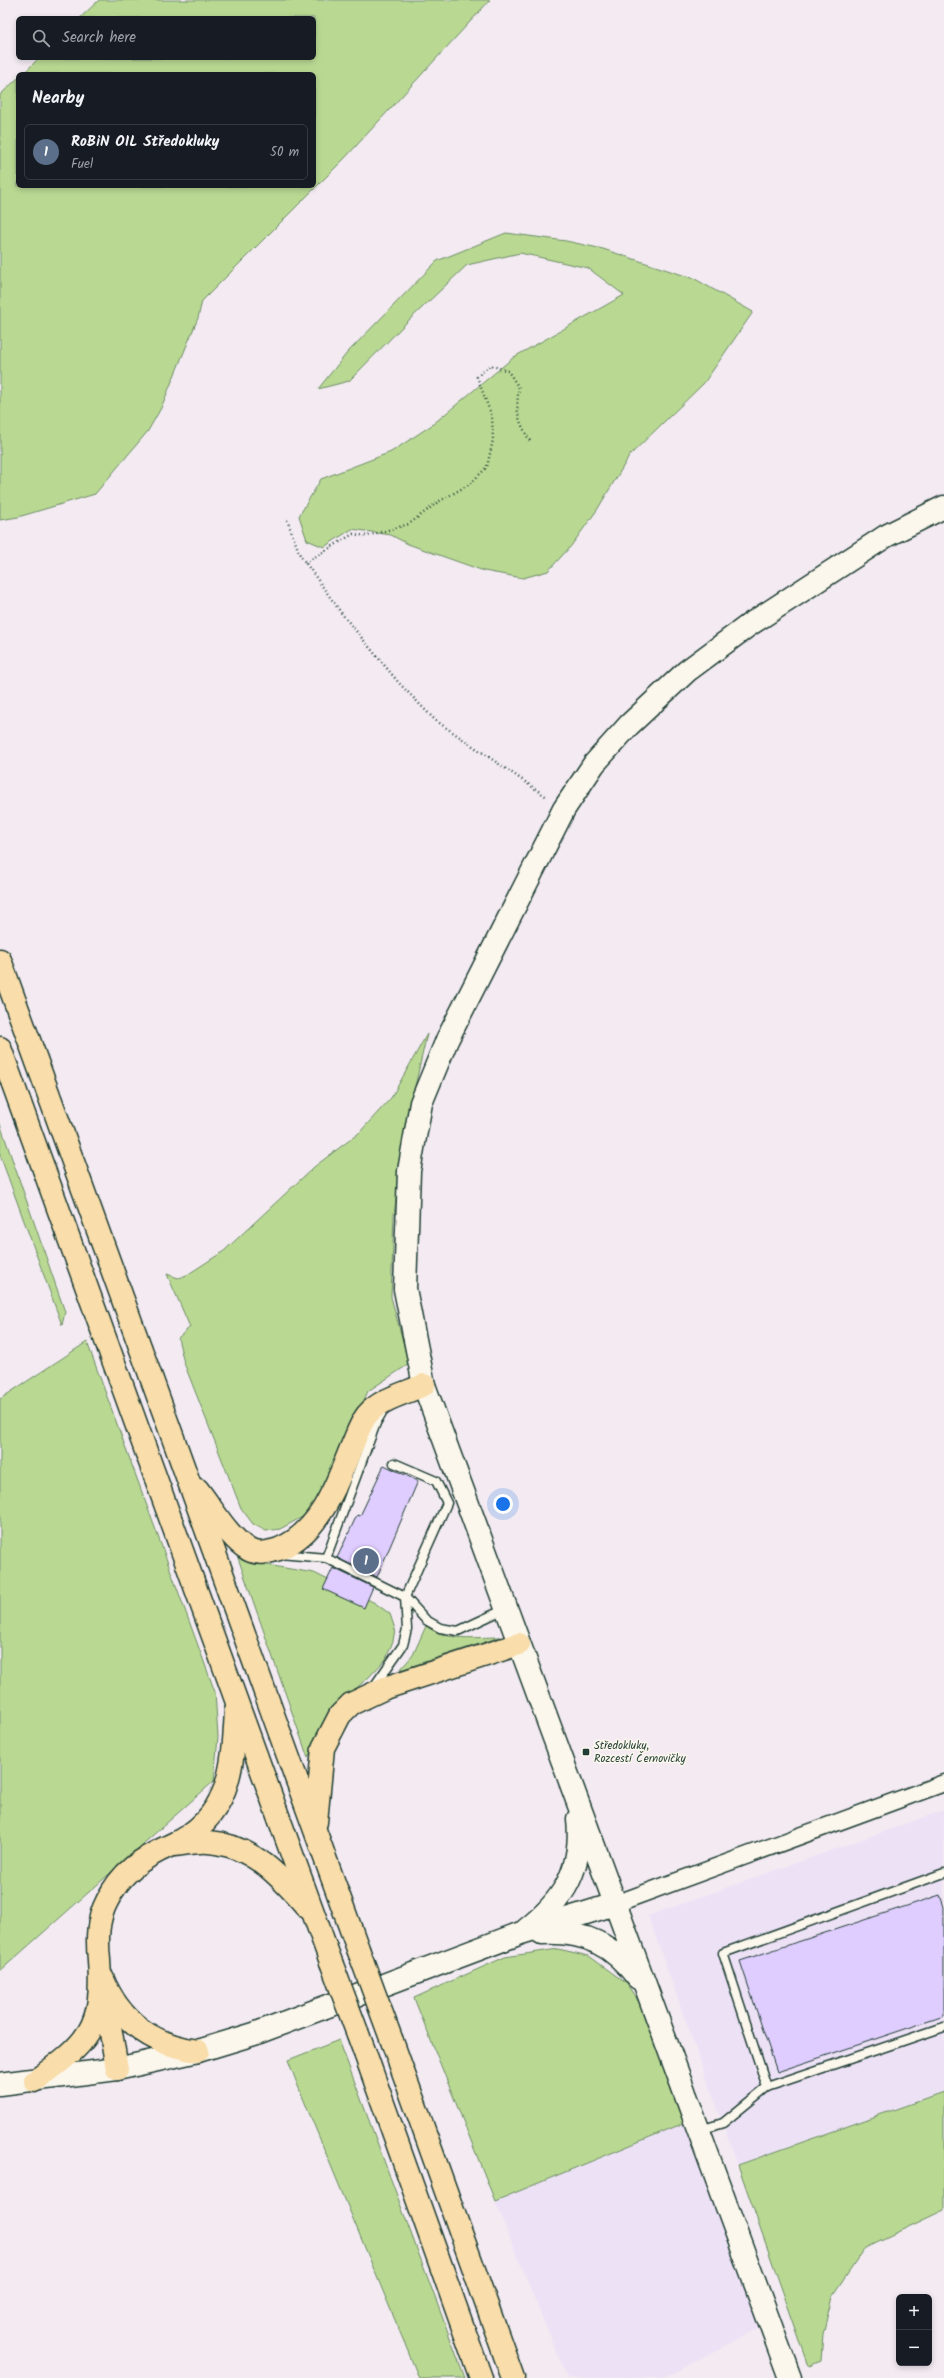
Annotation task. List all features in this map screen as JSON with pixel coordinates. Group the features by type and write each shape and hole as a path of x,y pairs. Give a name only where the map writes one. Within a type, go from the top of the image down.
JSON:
{"highway":[{"path":"0,960 513,2378"},
{"path":"0,1048 365,2053 481,2378"},
{"path":"185,1473 235,1538 250,1550 260,1553 270,1552 295,1540 323,1510 333,1491 361,1425 368,1414 391,1399 424,1385"},
{"path":"316,1832 323,1748 330,1730 340,1715 352,1704 367,1695 519,1644"},
{"path":"34,2081 68,2057 86,2039 94,2026 99,1998 98,1932 106,1902 113,1889 121,1877 144,1857 171,1845 192,1832 206,1819 225,1790 233,1763 236,1701"},
{"path":"171,1845 208,1842 243,1851 266,1864 314,1915"},
{"path":"99,1961 102,1977 116,2005 137,2028 166,2044 198,2051"},
{"path":"99,1961 117,2069"}],"street":[{"path":"790,2378 700,2130 646,1989 424,1385 405,1289 409,1171 421,1103 447,1040 564,809 594,764 629,725 687,671 749,625 880,540 944,506"},
{"path":"0,2084 34,2081 117,2069 198,2051 254,2034 521,1933 615,1904 944,1783"},
{"path":"521,1933 544,1915 559,1898 572,1877 578,1856 579,1830 576,1800"},
{"path":"521,1933 570,1933 591,1938 613,1952 629,1966 646,1989"}],"lane":[{"path":"326,1558 376,1423 391,1399"},
{"path":"367,1695 395,1660 404,1645 407,1629 405,1597 447,1503 436,1482 394,1463"},
{"path":"270,1552 285,1555 326,1558 405,1597 426,1620 440,1628 458,1631 506,1609"},
{"path":"767,2086 723,1953 944,1873"},
{"path":"700,2130 723,2123 767,2086 944,2027"}],"path":[{"path":"305,563 353,534 367,536 410,524 438,502 470,484 487,467 493,440 492,417 477,377 490,365 508,371 519,388 516,407 519,422 530,441"},
{"path":"287,520 300,555 305,563 342,614 399,683 435,720 477,751 525,780 564,809"}],"shaded area":[{"path":"944,1810 944,2092 738,2165 648,1916"},
{"path":"684,2123 759,2328 663,2378 567,2378 495,2201"}],"green space":[{"path":"99,0 490,0 345,158 316,187 316,72 25,72 37,60 316,60 316,16 82,16"},
{"path":"16,80 16,188 315,188 202,301 198,318 161,408 148,431 95,494 18,517 0,520 0,95"},
{"path":"506,233 566,241 603,249 695,279 753,312 704,383 630,455 597,510 571,546 548,571 523,578 484,571 408,544 391,535 352,529 324,547 307,540 299,516 321,479 391,452 432,425 514,357 624,295 588,268 520,253 467,265 406,323 349,381 318,389 347,353 437,261"},
{"path":"427,1034 407,1121 394,1214 391,1297 409,1364 368,1391 323,1494 306,1515 280,1529 266,1531 253,1524 241,1508 184,1363 178,1338 190,1327 167,1274 178,1278 187,1275 224,1251 314,1167 359,1133 391,1098"},
{"path":"0,1124 65,1312 62,1325 0,1155"},
{"path":"87,1342 215,1692 218,1737 214,1781 0,1971 0,1399"},
{"path":"237,1555 261,1564 314,1573 375,1603 390,1614 395,1629 393,1641 386,1659 369,1677 344,1699 322,1724 308,1758"},
{"path":"426,1626 434,1631 452,1637 500,1637 400,1670 413,1655"},
{"path":"558,1949 589,1956 626,1983 643,2008 684,2123 495,2201 414,1998 505,1957"},
{"path":"339,2040 465,2378 419,2378 288,2060"},
{"path":"944,2092 944,2210 866,2247 832,2297 823,2334 821,2361 809,2366 738,2165"}],"building":[{"path":"384,1465 418,1481 377,1577 337,1558 357,1515 360,1516"},
{"path":"333,1568 373,1587 364,1608 323,1589"},
{"path":"940,1895 944,1907 944,2016 777,2072 740,1961"}],"place":[{"name":"RoBiN OIL Středokluky","path":"366,1561"},
{"name":"Středokluky, Rozcestí Černovičky","path":"586,1752"}]}
